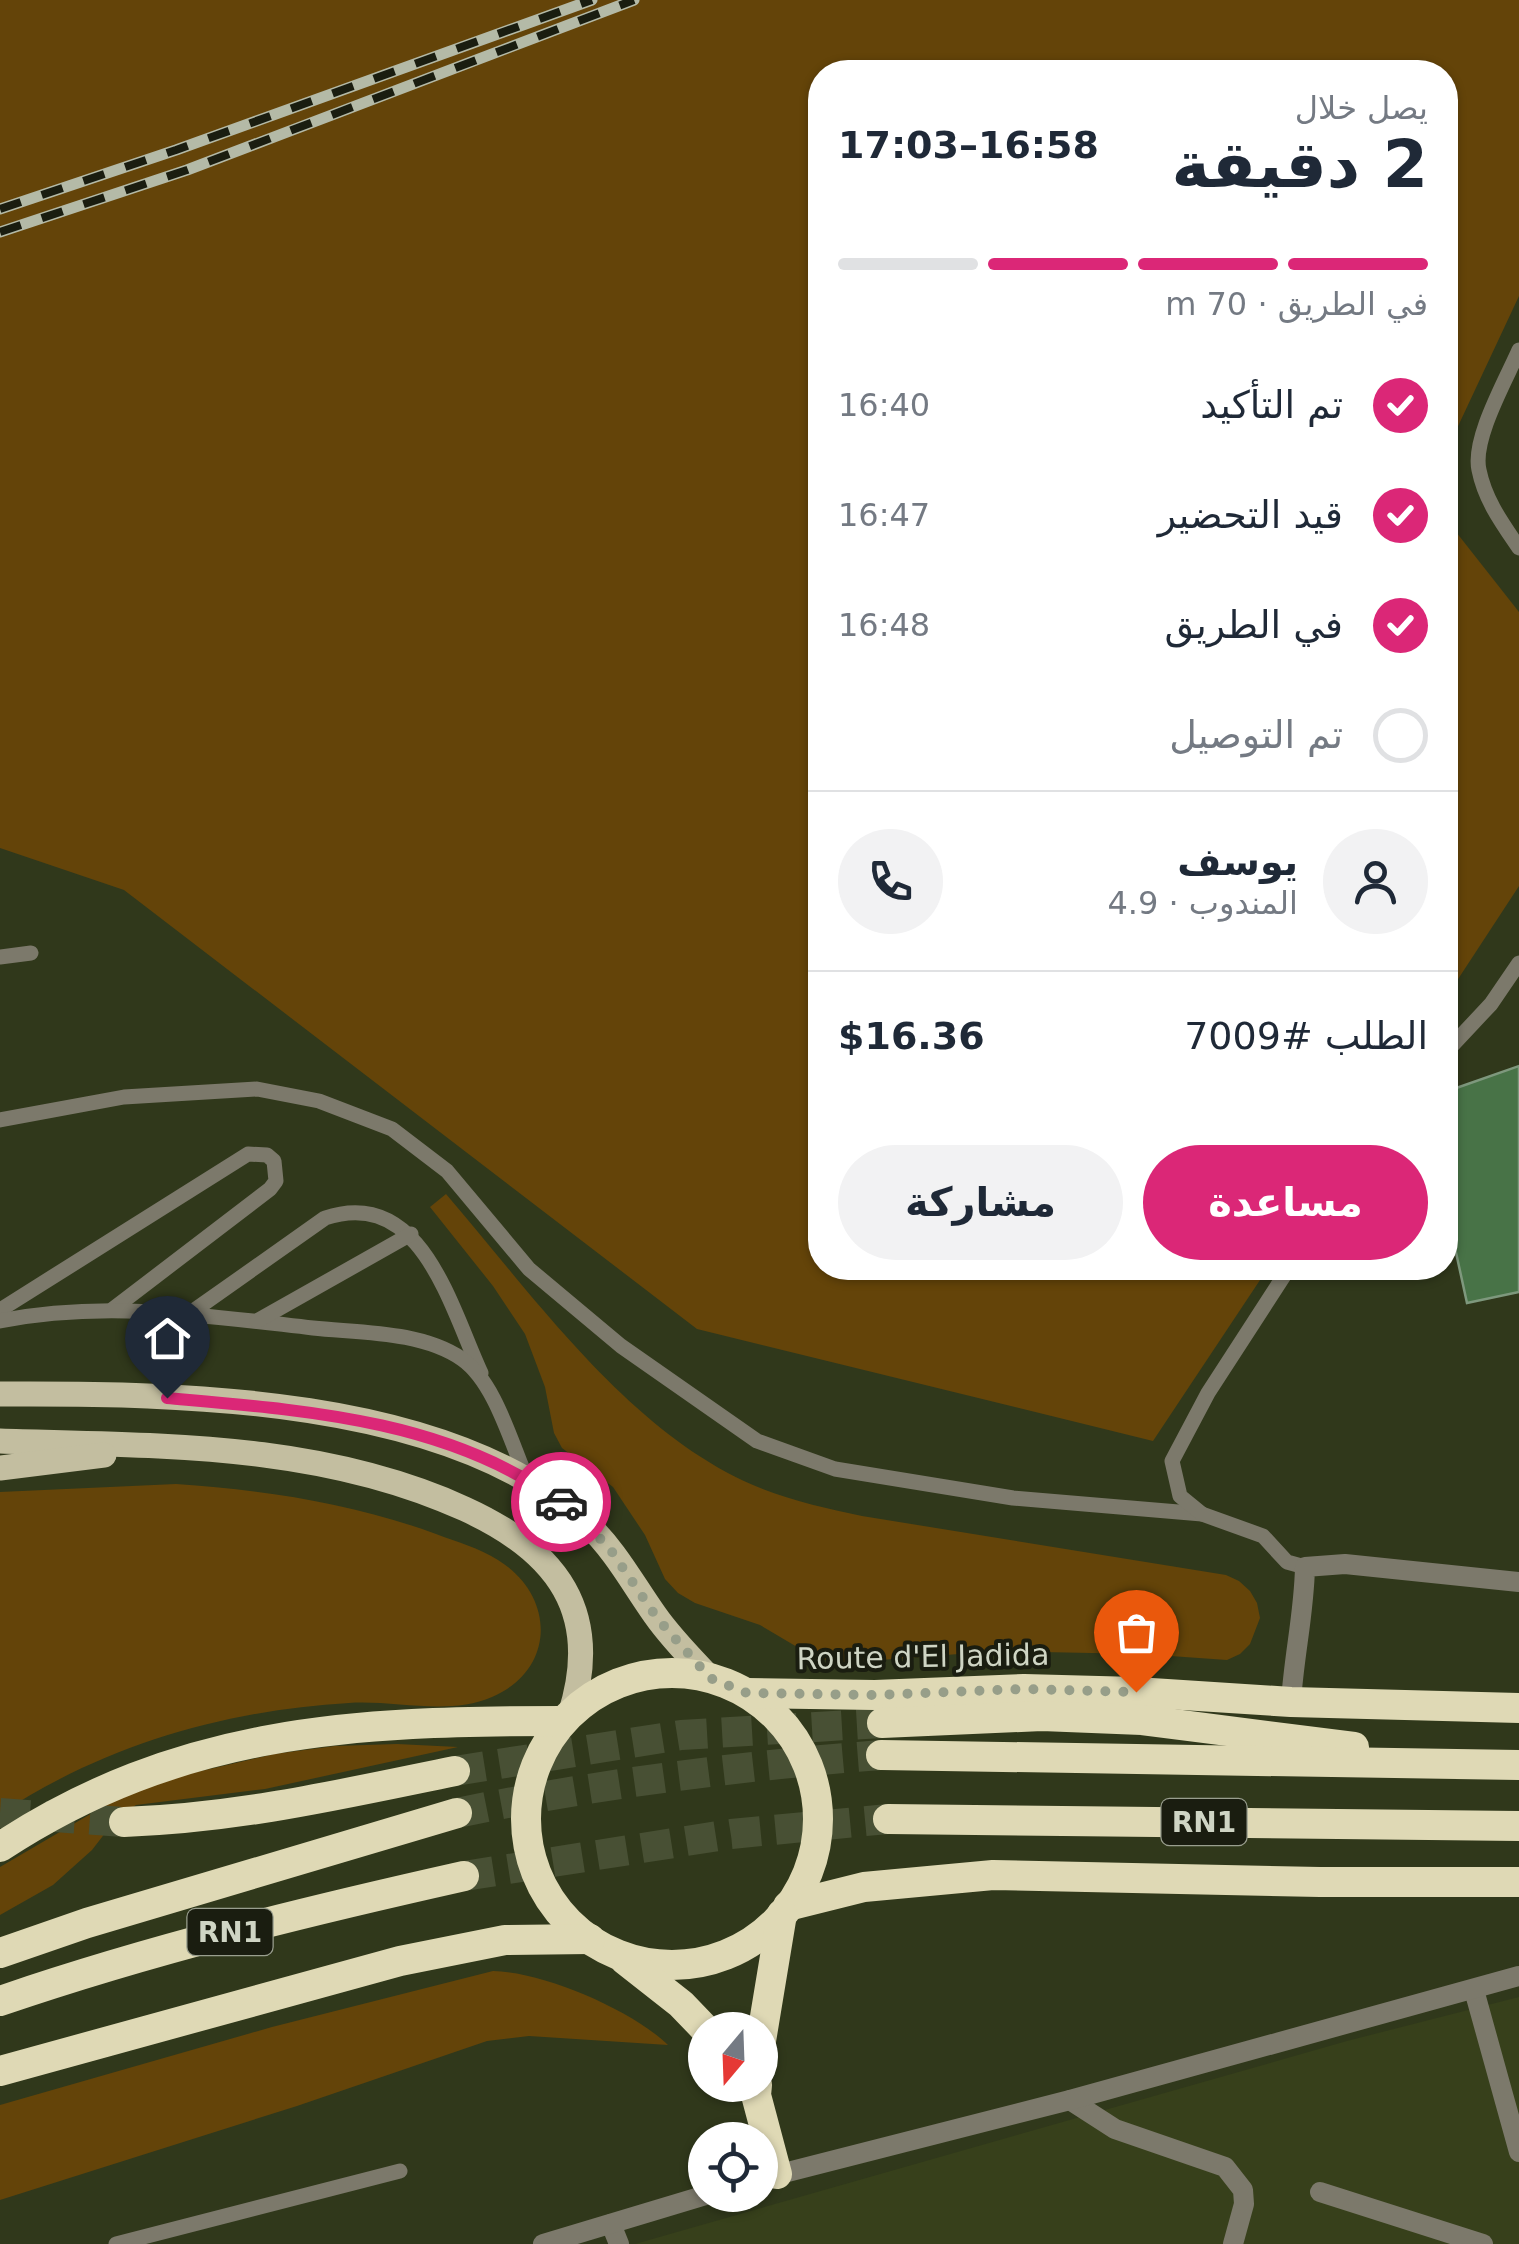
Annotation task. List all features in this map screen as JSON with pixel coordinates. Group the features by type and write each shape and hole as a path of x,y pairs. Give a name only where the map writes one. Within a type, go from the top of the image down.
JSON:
{"highway":[{"path":"619,1955 669,1965 694,1963 743,1947 785,1910 804,1880 814,1852 818,1822 816,1790 792,1735 772,1712 747,1693 710,1678 680,1673 650,1674 593,1695 566,1718 545,1747 532,1776 526,1806 534,1867 566,1920 650,1978 688,2013"},
{"name":"Route d'El Jadida","path":"747,1693 874,1695 1024,1689 1519,1708"},
{"path":"882,1723 1042,1716 1142,1720 1327,1742 1440,1763"},
{"path":"0,1847 100,1790 213,1750 325,1730 566,1718"},
{"name":"RN1","path":"881,1755 1519,1765"},
{"path":"124,1822 196,1820 260,1811 455,1771"},
{"name":"RN1","path":"0,1953 457,1813"},
{"name":"RN1","path":"888,1819 1519,1826"},
{"path":"785,1910 864,1887 993,1875 1519,1882"},
{"name":"RN1","path":"0,2000 84,1972 314,1910 464,1876"},
{"path":"766,2012 785,1910"},
{"path":"0,2071 400,1961 505,1940 590,1939"}],"main road":[{"path":"0,1394 167,1398 272,1407 362,1421 451,1445 527,1479 558,1500 600,1538 657,1618 710,1678"},
{"path":"0,1441 246,1451 342,1466 435,1496 522,1540 556,1574 576,1618 581,1667 566,1718"},
{"path":"0,1468 91,1458 151,1446"}],"street":[{"path":"1291,1702 1294,1652 1304,1619 1305,1566 1345,1564 1519,1582"},
{"path":"778,2173 1070,2100 1519,1976"},
{"path":"1474,1990 1519,2152"},
{"path":"1070,2100 1128,2135 1225,2167 1243,2190 1244,2204 1233,2244"},
{"path":"1320,2192 1483,2244"},
{"path":"542,2244 688,2200"},
{"path":"611,2224 620,2244"}],"lane":[{"path":"1519,350 1485,428 1478,466 1491,507 1519,548"},
{"path":"0,958 32,952"},
{"path":"1458,1040 1491,1004 1519,962"},
{"path":"0,1120 124,1098 238,1090 257,1089 318,1101 392,1129 448,1171 530,1269 621,1346 758,1441 835,1469 870,1475 1013,1498 1202,1514 1262,1536 1287,1562 1305,1566"},
{"path":"0,1310 248,1154 266,1154 274,1161 276,1181 270,1189 112,1309"},
{"path":"189,1314 324,1218 343,1212 380,1215 410,1234 436,1275 527,1479"},
{"path":"256,1322 410,1234"},
{"path":"1202,1514 1180,1496 1172,1461 1208,1393 1281,1280"},
{"path":"0,1321 112,1309 402,1337 443,1348 482,1376"},
{"path":"116,2244 400,2171"}],"shaded area":[{"path":"0,0 1519,0 1519,296 1458,426 1458,60 808,60 808,1280 1260,1280 1153,1441 697,1329 124,890 0,848"},
{"path":"1458,535 1519,612 1519,886 1458,979"},
{"path":"446,1194 585,1357 665,1431 707,1461 766,1490 848,1513 1226,1575 1239,1581 1257,1603 1260,1618 1250,1644 1227,1660 998,1651 841,1663 814,1657 760,1625 695,1603 665,1579 645,1535 613,1487 562,1448 525,1334 493,1286 430,1207"},
{"path":"176,1484 275,1494 340,1506 404,1523 483,1552 517,1575 530,1592 541,1631 537,1651 528,1669 513,1685 475,1703 349,1703 212,1723 124,1750 0,1814 0,1492"},
{"path":"335,1746 458,1747 265,1789 136,1805 116,1819 92,1850 53,1885 0,1915 0,1867 128,1792 274,1754"},
{"path":"493,1971 537,1978 586,1995 633,2019 668,2045 529,2036 487,2041 0,2200 0,2105 272,2027"},
{"path":"1519,1997 1519,2244 635,2244 747,2212 778,2212 778,2203 1347,2041"}],"building":[{"path":"1519,1066 1519,1292 1467,1303 1458,1262 1458,1087"}],"tunnel":[{"path":"455,1771 681,1735 882,1723"},
{"path":"457,1813 668,1777 881,1755"},
{"path":"0,1813 124,1822"},
{"path":"464,1876 731,1834 888,1819"}],"railway":[{"path":"0,209 592,0"},
{"path":"0,232 187,170 634,0"}],"way so far":[{"path":"561,1502 612,1552 657,1618 710,1678 747,1693 874,1695 1024,1689 1136,1692"}],"route":[{"path":"167,1398 272,1407 408,1432 494,1462 561,1502"}]}
